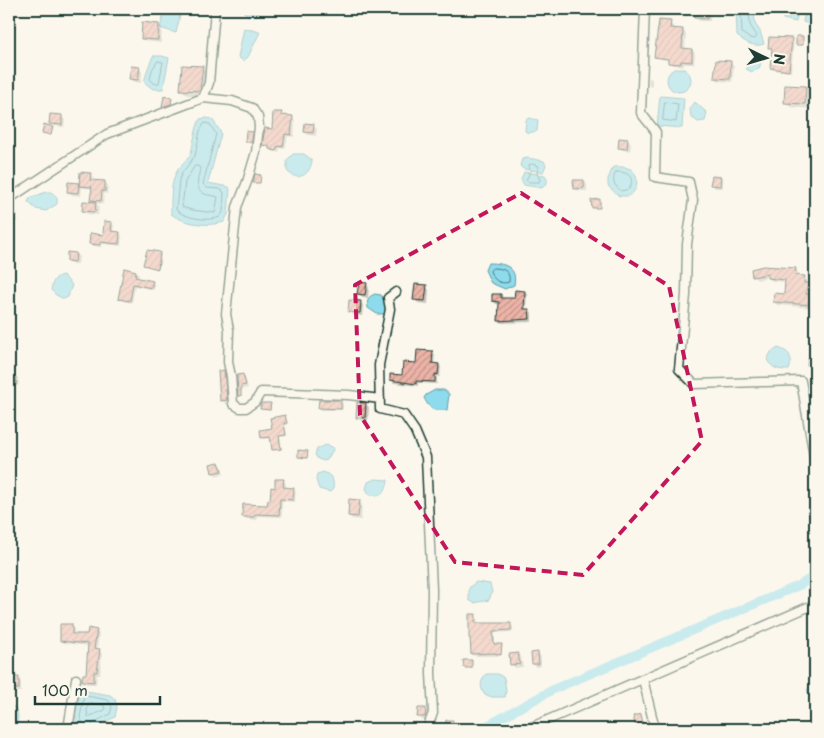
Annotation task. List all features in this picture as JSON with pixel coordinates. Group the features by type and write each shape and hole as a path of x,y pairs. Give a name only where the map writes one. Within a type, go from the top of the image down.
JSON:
{"street":[{"path":"203,98 209,83 215,9"},
{"path":"645,9 640,113 656,132 655,177 690,182 693,200 687,244 686,295 678,369 694,384 801,381 815,462"},
{"path":"9,199 108,134 203,98 232,101 252,108 258,117 259,123 256,152 237,207 227,297 228,362 233,404 240,408 246,408 254,402 261,392 349,394 380,399"},
{"path":"396,292 388,298 390,309 379,365 380,409 404,415 416,431 426,456 432,590 430,673 433,713 427,729"},
{"path":"527,729 815,604"},
{"path":"68,729 76,679"},
{"path":"643,679 655,729"}],"highlighted area":[{"path":"521,193 669,286 702,441 583,575 455,562 360,415 355,285"}],"water":[{"path":"241,9 261,9 258,15 248,16"},
{"path":"736,9 754,9 755,24 760,31 764,44 753,45 737,36"},
{"path":"784,9 798,11 796,22 783,19"},
{"path":"165,10 180,15 176,33 160,28"},
{"path":"805,11 812,11 813,25 803,22"},
{"path":"244,28 260,32 248,57 244,61 238,57"},
{"path":"153,56 169,58 163,89 153,89 144,82"},
{"path":"753,57 758,57 761,62 759,69 752,72 746,69 748,62"},
{"path":"679,68 684,69 690,75 690,85 684,91 679,92 674,91 668,85 667,80 668,75 674,69"},
{"path":"660,96 684,98 682,128 657,126"},
{"path":"695,102 707,113 705,121 698,122 691,117 690,109"},
{"path":"529,118 538,120 537,131 528,133 525,131 526,120"},
{"path":"200,119 212,119 221,134 208,183 229,187 230,190 228,214 224,222 218,224 197,224 171,214 173,181 177,171 189,158"},
{"path":"293,154 304,154 312,160 307,173 295,176 287,171 287,160"},
{"path":"528,158 544,161 546,165 543,172 523,169 520,166 522,159"},
{"path":"613,167 629,168 635,174 637,181 635,189 628,196 619,196 608,186 608,179"},
{"path":"524,172 545,175 547,183 542,188 524,185 521,179"},
{"path":"51,192 57,197 57,204 46,211 36,209 28,202 30,198"},
{"path":"488,263 508,267 514,274 514,285 505,289 491,283 485,270"},
{"path":"63,275 72,285 68,297 64,299 51,290 54,280"},
{"path":"375,294 381,295 386,302 385,314 377,314 368,308 368,299"},
{"path":"778,348 786,351 790,356 789,370 776,368 767,360 771,352"},
{"path":"435,390 444,390 449,394 447,410 433,409 426,402 424,398 426,395"},
{"path":"325,445 334,448 327,460 324,461 318,459 315,455 317,449"},
{"path":"324,472 333,481 333,489 330,492 319,489 316,480 317,474"},
{"path":"375,479 388,480 386,488 381,494 370,495 366,489 368,482"},
{"path":"476,582 490,584 492,592 489,600 474,603 469,600 469,588"},
{"path":"486,674 498,674 504,678 505,697 492,697 484,694 481,684"},
{"path":"815,683 815,699 810,698 807,690 810,685"},
{"path":"86,691 110,695 115,699 117,707 115,717 95,727 80,727 76,723 76,708 80,693"},
{"path":"9,706 15,707 18,715 17,729 9,729"}],"building":[{"path":"695,9 708,9 707,19 694,18"},
{"path":"659,20 671,21 670,28 683,29 682,48 692,49 692,62 681,61 681,64 668,63 668,59 654,57"},
{"path":"142,22 159,24 158,40 141,39"},
{"path":"796,36 803,36 803,45 796,45"},
{"path":"769,37 792,38 789,71 770,68 772,48 768,48"},
{"path":"716,60 731,61 730,79 714,78"},
{"path":"182,65 203,66 200,91 180,90"},
{"path":"131,66 140,67 138,80 129,79"},
{"path":"785,85 806,86 805,104 784,103"},
{"path":"164,96 172,98 171,104 162,107"},
{"path":"273,112 282,112 281,115 293,116 291,135 285,134 283,147 278,146 276,151 269,149 269,146 262,145 265,128 272,129"},
{"path":"50,114 62,115 62,125 49,124"},
{"path":"305,123 314,124 313,133 304,132"},
{"path":"44,124 53,127 51,135 42,133"},
{"path":"246,131 253,132 252,142 245,142"},
{"path":"619,138 628,139 627,149 618,148"},
{"path":"80,172 91,173 90,180 105,181 105,191 102,191 101,201 90,200 92,187 79,186"},
{"path":"255,174 261,175 260,183 253,183"},
{"path":"712,176 721,177 720,186 710,185"},
{"path":"573,180 584,180 584,188 574,189"},
{"path":"68,182 79,183 78,193 67,192"},
{"path":"600,199 600,208 592,208 591,200"},
{"path":"83,201 96,202 95,212 82,211"},
{"path":"104,221 112,222 111,231 120,232 119,244 100,242 100,245 89,244 90,233 103,235"},
{"path":"147,250 160,252 158,269 143,265"},
{"path":"67,252 76,253 75,262 67,261"},
{"path":"763,266 796,268 795,275 805,276 804,283 808,283 806,294 811,294 810,305 773,302 774,293 784,294 785,280 767,278 768,274 752,277 751,269"},
{"path":"124,268 136,271 135,277 153,281 151,288 133,284 130,301 118,299"},
{"path":"359,282 367,283 365,295 357,294"},
{"path":"415,284 427,285 425,301 413,300"},
{"path":"515,290 525,291 524,309 529,309 530,319 498,321 499,302 492,301 492,294 501,294 501,298 514,298"},
{"path":"349,300 361,301 360,313 348,312"},
{"path":"417,350 433,351 432,363 439,364 438,375 435,374 435,382 416,381 416,384 390,380 390,374 402,375 403,362 416,363"},
{"path":"808,358 815,358 815,366 807,365"},
{"path":"224,370 227,400 220,401 218,371"},
{"path":"243,374 246,385 241,386 241,396 238,396 237,375"},
{"path":"9,377 17,378 16,385 9,383"},
{"path":"319,400 341,400 341,409 318,408"},
{"path":"357,402 366,403 365,418 356,418"},
{"path":"261,403 271,403 270,410 260,409"},
{"path":"285,415 287,423 284,423 286,435 279,436 281,449 272,450 270,437 261,438 260,430 272,428 270,418"},
{"path":"298,450 308,451 307,458 298,457"},
{"path":"219,462 222,471 212,473 210,464"},
{"path":"275,479 284,479 283,487 294,488 293,500 280,499 279,515 255,514 254,517 242,517 243,504 267,505 268,500 270,500 271,487 275,488"},
{"path":"349,499 360,500 358,517 348,516"},
{"path":"469,614 476,614 475,623 511,623 511,630 493,631 494,644 502,644 501,655 494,653 471,654"},
{"path":"60,624 72,624 72,634 87,634 88,628 97,630 94,648 100,649 97,672 94,672 94,682 82,681 83,674 86,674 88,644 60,641"},
{"path":"538,652 539,664 532,664 531,653"},
{"path":"518,653 520,664 510,665 509,654"},
{"path":"463,660 472,660 472,668 464,668"},
{"path":"11,677 19,677 19,689 11,689"},
{"path":"418,708 426,708 425,717 417,717"},
{"path":"641,714 643,723 635,725 633,716"},
{"path":"446,720 453,720 452,729 445,729"}],"waterway":[{"path":"481,729 554,689 800,585 815,575"}]}
